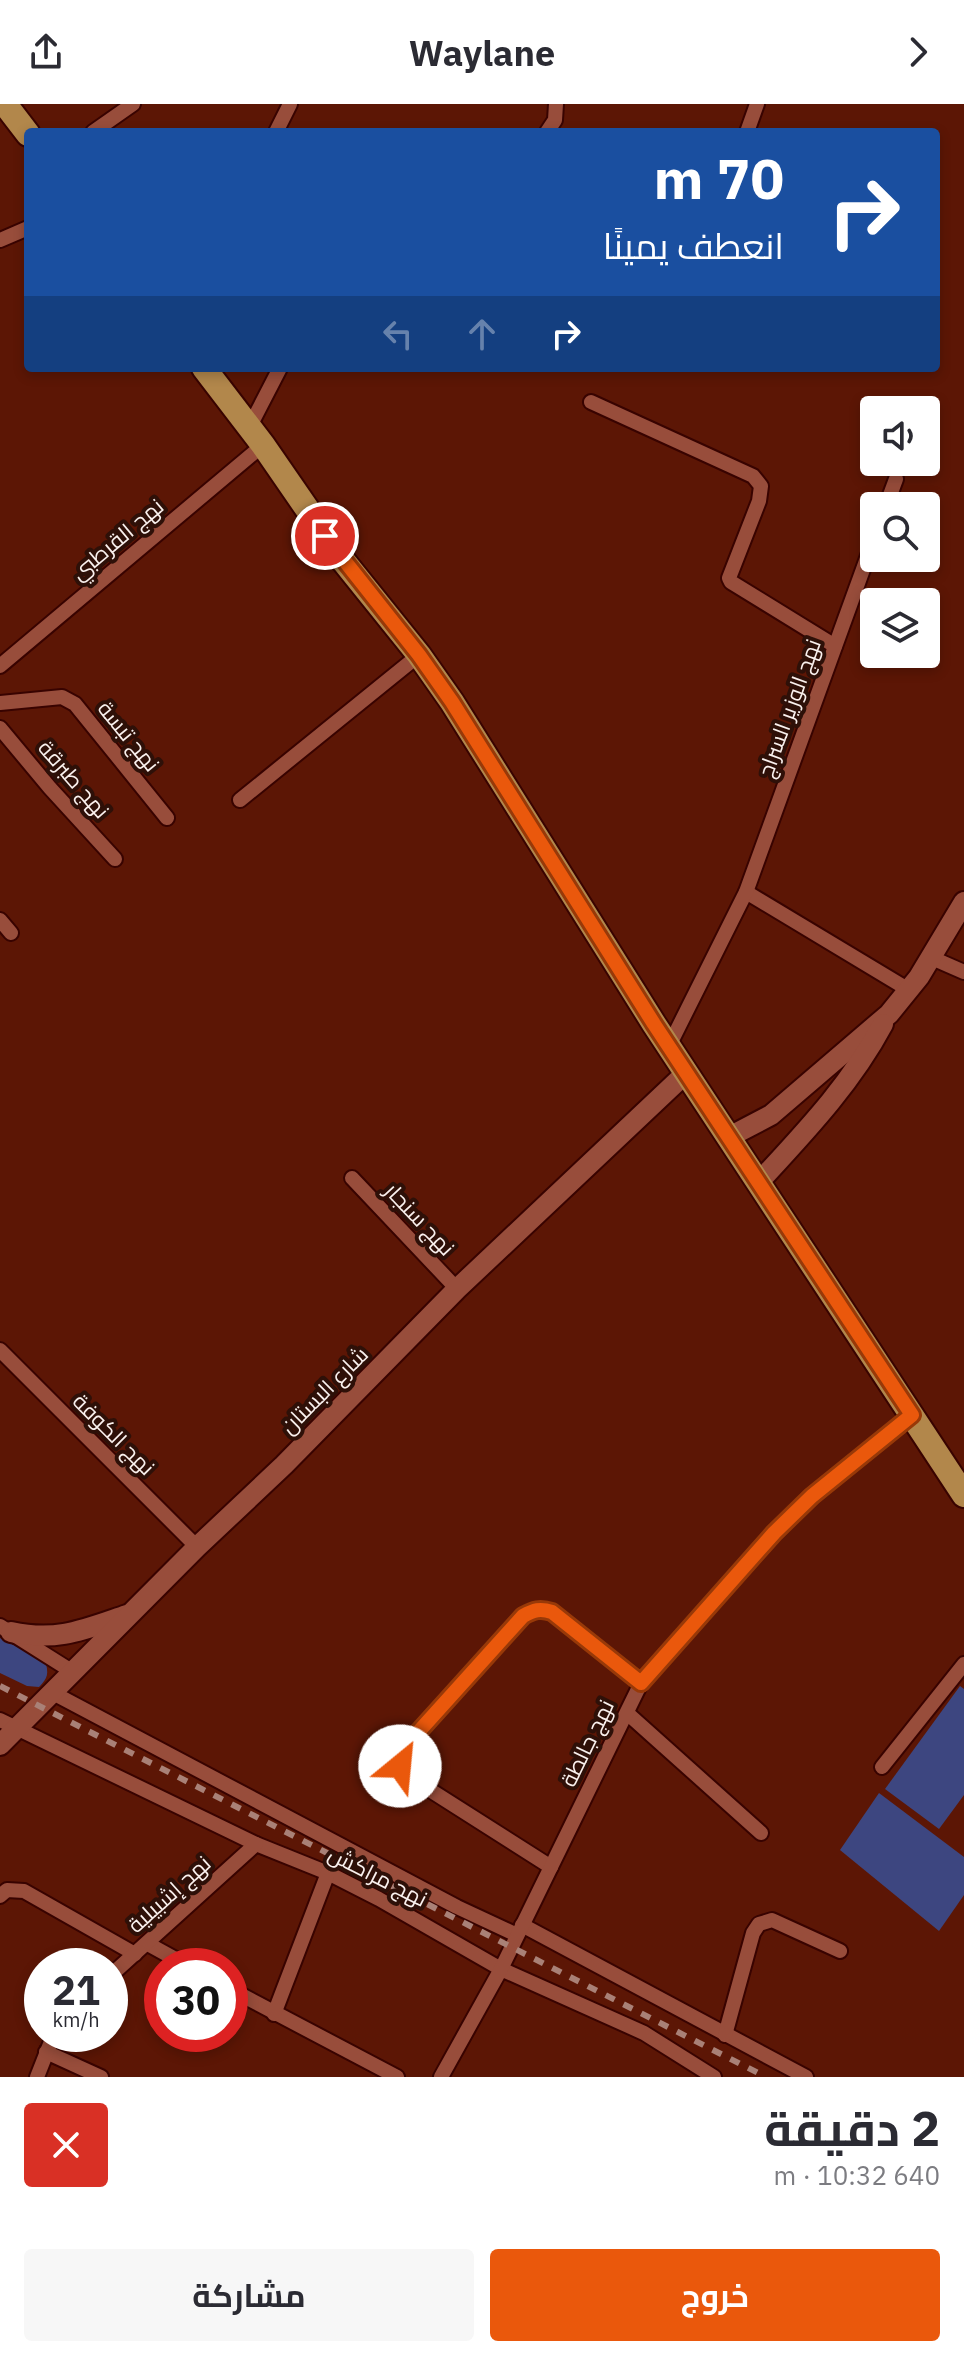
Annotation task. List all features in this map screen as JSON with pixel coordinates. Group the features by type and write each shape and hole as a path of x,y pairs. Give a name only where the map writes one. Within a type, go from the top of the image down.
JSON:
{"main road":[{"path":"5,104 24,129"},
{"path":"207,372 341,558 419,655 686,1073 964,1495"},
{"path":"729,1137 771,1115 889,1014 932,958 964,902"},
{"path":"759,1182 857,1070 889,1014"},
{"name":"شارع البستان","path":"0,1745 7,1724 53,1693 457,1289 686,1073"},
{"path":"5,1629 35,1637 63,1635 131,1614"}],"street":[{"path":"99,128 133,104"},
{"path":"278,128 290,104"},
{"path":"550,128 555,120 556,104"},
{"path":"748,128 757,104"},
{"path":"0,240 24,230"},
{"path":"256,437 279,372"},
{"path":"591,402 753,476 761,486 759,501 729,578 835,646"},
{"name":"نهج القرطبي","path":"0,666 256,437"},
{"path":"891,492 896,479"},
{"name":"نهج الوزير السراج","path":"669,1046 746,892 862,572"},
{"path":"240,800 419,655"},
{"name":"نهج تبسة","path":"0,703 62,697 75,704 167,818"},
{"name":"نهج طبرقة","path":"0,728 115,859"},
{"path":"746,892 909,990"},
{"path":"0,920 11,933"},
{"path":"932,958 964,972"},
{"name":"نهج سنجار","path":"352,1178 457,1289"},
{"name":"نهج الكوفة","path":"0,1350 197,1547"},
{"name":"نهج جالطة","path":"441,2077 501,1969 641,1683 774,1533 812,1496 912,1415"},
{"path":"551,1867 408,1776 400,1766 403,1749 523,1616 533,1611 542,1609 552,1612 641,1683"},
{"path":"5,1629 73,1672"},
{"path":"882,1767 964,1664"},
{"path":"53,1693 457,1907 519,1930 806,2077"},
{"path":"627,1713 761,1833"},
{"name":"نهج مراكش","path":"7,1724 256,1844 328,1873 501,1969 644,2033 714,2077"},
{"name":"نهج إشبيلية","path":"128,1960 256,1844"},
{"path":"274,2014 328,1873"},
{"path":"0,1896 7,1890 24,1891 135,1954"},
{"path":"725,2035 753,1933 759,1924 772,1920 840,1951"},
{"path":"148,1944 155,1948"},
{"path":"248,1999 397,2077"},
{"path":"37,2077 46,2052 101,2077"}],"shaded area":[{"path":"0,1638 45,1661 47,1675 39,1687 27,1686 0,1673"},
{"path":"960,1686 964,1689 964,1795 939,1829 885,1789"},
{"path":"879,1793 964,1857 964,1895 939,1931 840,1850"}],"railway":[{"path":"0,1686 766,2077"}],"route":[{"path":"325,536 452,702 654,1024 912,1415 812,1496 774,1533 641,1683 552,1612 542,1609 533,1611 523,1616 403,1749 400,1766"}]}
